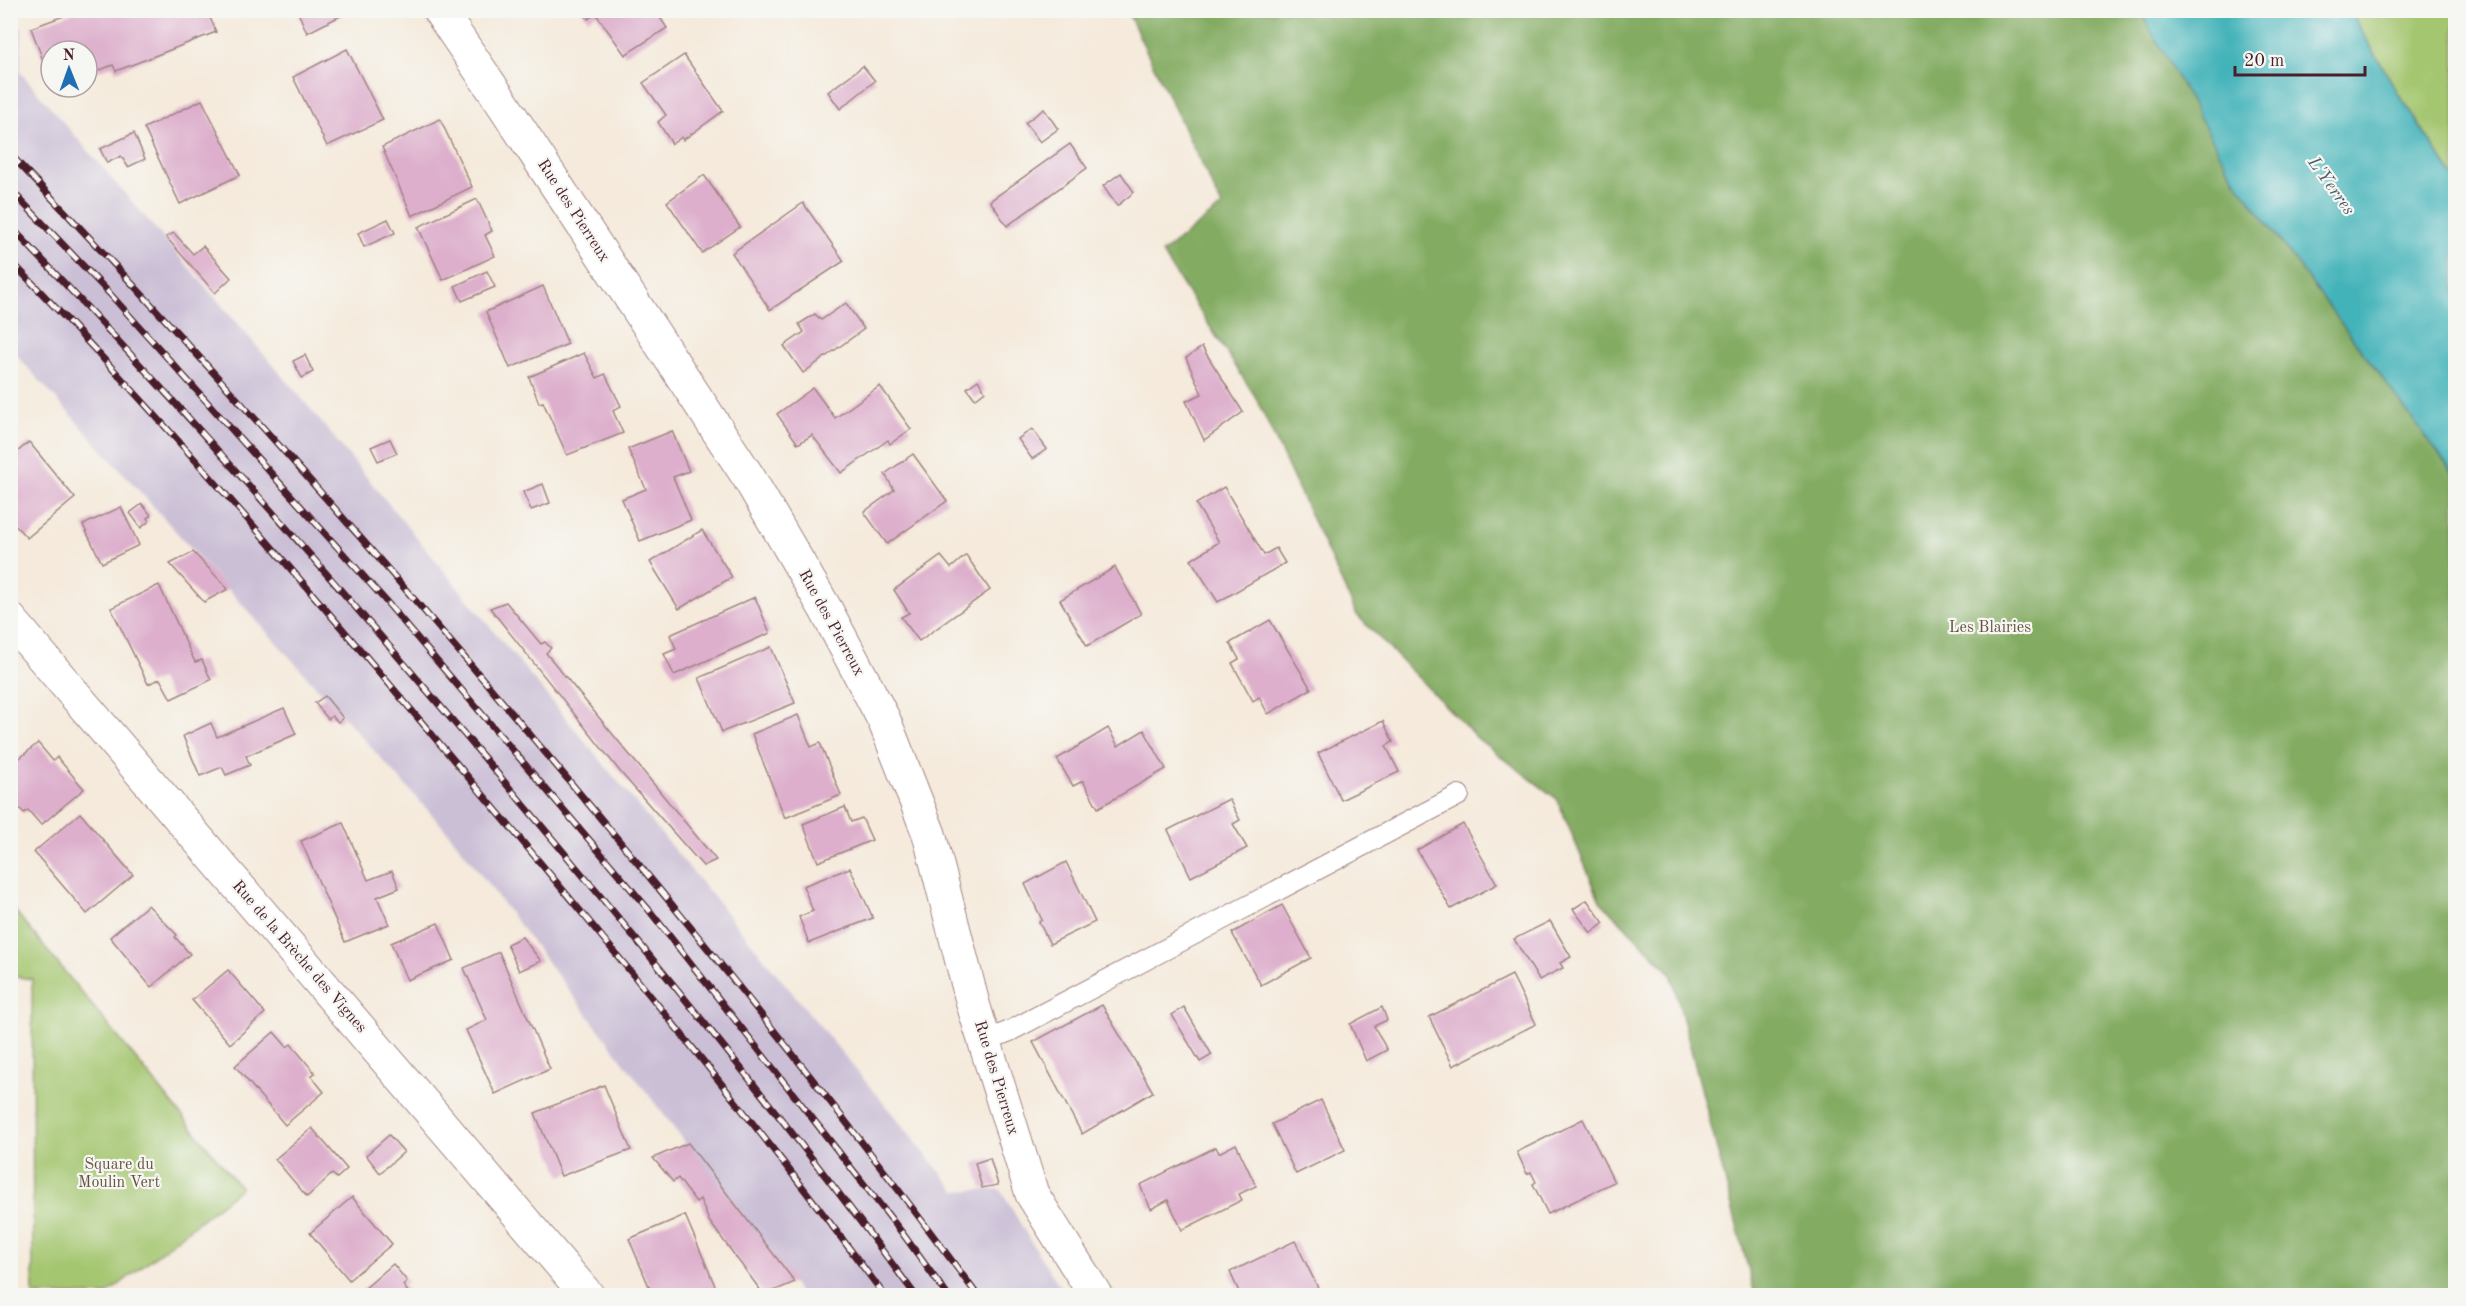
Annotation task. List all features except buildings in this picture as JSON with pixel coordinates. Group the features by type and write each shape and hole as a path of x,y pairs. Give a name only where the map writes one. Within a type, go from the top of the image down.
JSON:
{"street":[{"name":"Rue des Pierreux","path":"439,10 749,477 826,610 884,720 929,834 985,1041 1032,1194 1096,1296"},
{"name":"Rue de la Brèche des Vignes","path":"10,619 588,1296"}],"lane":[{"path":"985,1041 1020,1026 1459,795"}],"shaded area":[{"path":"22,28 20,72 39,94 39,99 43,99 298,394 956,1191 1000,1189 1037,1252 1066,1295 801,1295 453,838 11,349 10,29"}],"green space":[{"name":"Les Blairies","path":"1127,11 2140,11 2235,180 2455,476 2455,1295 1755,1295 1671,973 1600,901 1557,799 1478,739 1357,615 1255,396 1162,253 1222,206"},
{"path":"2350,11 2455,11 2455,179 2397,91"},
{"name":"Square du Moulin Vert","path":"11,906 241,1188 106,1295 33,1295 32,979 11,976"}],"water":[{"name":"L'Yerres","path":"2140,11 2350,11 2397,91 2455,179 2455,476 2235,180"}],"railway":[{"path":"10,154 143,295 273,439 527,731 757,1010 978,1296"},
{"path":"10,189 110,294 384,599 649,910 903,1234 948,1296"},
{"path":"10,226 199,429 442,708 713,1034 916,1296"},
{"path":"10,260 229,498 497,812 723,1085 885,1296"}]}
